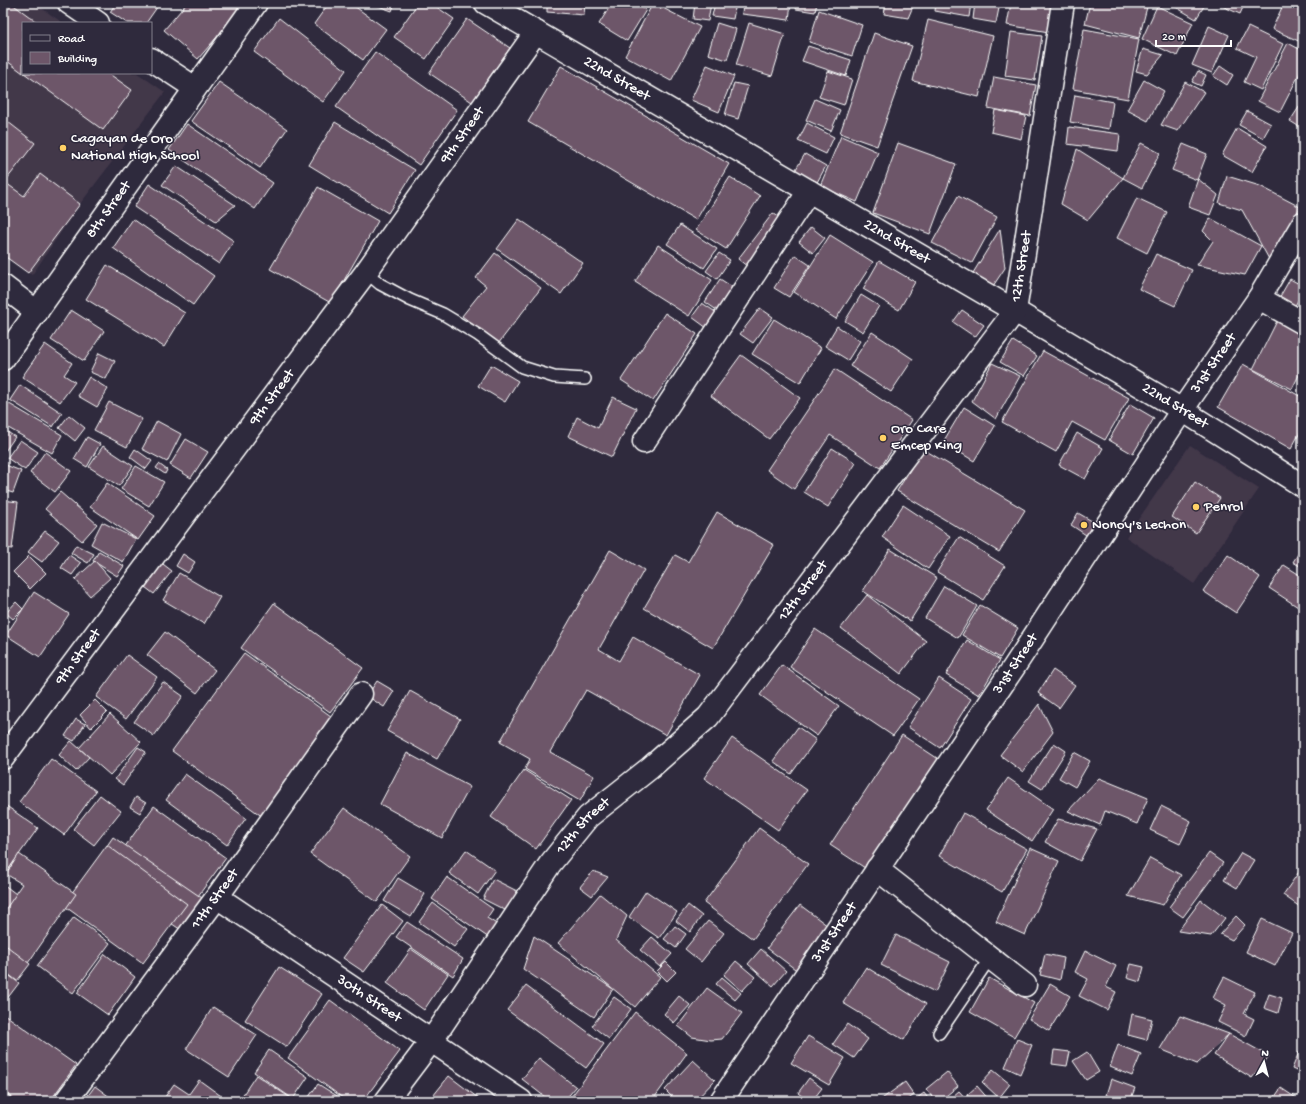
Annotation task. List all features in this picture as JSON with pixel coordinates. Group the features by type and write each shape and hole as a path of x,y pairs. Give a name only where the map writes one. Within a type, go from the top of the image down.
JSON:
{"street":[{"path":"69,3 97,22"},
{"name":"8th Street","path":"3,358 256,3"},
{"name":"22nd Street","path":"486,3 1015,311 1182,410 1303,486"},
{"name":"12th Street","path":"386,1101 432,1040 550,864 568,840 588,817 650,768 708,717 1015,311 1063,3"},
{"name":"9th Street","path":"3,758 366,272 536,32"},
{"path":"152,60 195,88"},
{"path":"644,442 809,191"},
{"name":"31st Street","path":"721,1101 1014,667 1182,410 1259,298 1303,223"},
{"path":"3,286 37,312"},
{"path":"1259,298 1303,323"},
{"name":"11th Street","path":"66,1101 217,897 361,694"},
{"path":"877,869 1025,985"},
{"name":"30th Street","path":"217,897 432,1040 520,1101"}],"lane":[{"path":"366,272 380,284 410,300 443,314 478,335 522,367 554,377 585,378"},
{"path":"940,1033 990,958"}],"shaded area":[{"name":"Cagayan de Oro National High School","path":"3,3 34,3 62,22 22,22 22,74 138,74 165,92 80,204 32,275 3,256"},
{"path":"1190,445 1259,489 1194,584 1126,537"}],"building":[{"path":"3,3 11,3 37,22 22,22 22,72 3,58"},
{"path":"116,3 160,3 147,22 125,22 110,12"},
{"path":"187,3 246,3 198,59 164,30"},
{"path":"329,3 350,3 386,29 363,60 314,24"},
{"path":"370,3 395,3 392,11"},
{"path":"418,3 431,3 454,19 426,59 394,37"},
{"path":"547,3 585,3 584,15 547,12"},
{"path":"612,3 635,3 646,10 627,41 599,24"},
{"path":"653,3 700,27 671,81 625,56"},
{"path":"695,3 711,3 708,21 693,19"},
{"path":"715,3 736,3 733,19 712,16"},
{"path":"743,3 791,3 789,20 742,14"},
{"path":"797,3 817,3 815,12 796,9"},
{"path":"886,3 917,3 914,4 908,18 884,14"},
{"path":"936,3 971,3 969,17 935,11"},
{"path":"975,3 1000,3 996,23 973,19"},
{"path":"1011,3 1053,3 1049,32 1007,25"},
{"path":"1090,3 1134,3 1147,7 1139,38 1085,24"},
{"path":"1169,3 1206,3 1196,19"},
{"path":"1215,3 1245,3 1240,14"},
{"path":"1284,3 1303,3 1303,43 1272,29"},
{"path":"1157,6 1193,23 1177,56 1142,39"},
{"path":"819,10 862,25 852,56 809,42"},
{"path":"279,18 346,70 323,102 254,52"},
{"path":"467,19 510,48 472,102 429,73"},
{"path":"928,20 993,36 979,97 913,81"},
{"path":"717,23 736,29 727,60 708,54"},
{"path":"749,23 785,34 772,76 736,65"},
{"path":"1209,26 1229,35 1212,73 1192,65"},
{"path":"1248,27 1283,44 1261,90 1244,82 1256,57 1237,48"},
{"path":"1084,29 1139,39 1128,99 1073,89"},
{"path":"1011,32 1042,36 1035,80 1005,76"},
{"path":"874,33 912,46 877,146 840,133"},
{"path":"1288,43 1303,51 1303,67 1280,112 1258,101"},
{"path":"808,46 851,60 846,76 802,61"},
{"path":"1143,49 1163,55 1147,74 1136,71"},
{"path":"375,52 457,110 419,165 336,107"},
{"path":"707,65 734,76 719,112 691,100"},
{"path":"561,66 729,164 696,220 528,122"},
{"path":"1220,66 1233,75 1227,85 1213,76"},
{"path":"828,71 852,79 844,105 819,97"},
{"path":"1198,71 1206,75 1201,86 1192,82"},
{"path":"25,74 109,74 132,90 103,130"},
{"path":"994,77 1036,85 1030,116 988,108"},
{"path":"1144,80 1164,91 1148,121 1127,110"},
{"path":"219,82 287,129 260,168 191,121"},
{"path":"1185,82 1204,92 1178,131 1161,125"},
{"path":"734,83 748,86 738,119 725,115"},
{"path":"1075,95 1113,102 1109,129 1070,122"},
{"path":"815,99 840,110 831,131 806,120"},
{"path":"1303,101 1303,129 1290,121"},
{"path":"995,110 1026,116 1021,139 991,132"},
{"path":"1247,111 1271,124 1263,138 1239,125"},
{"path":"3,118 35,143 7,179 3,176"},
{"path":"335,122 415,170 388,213 309,165"},
{"path":"807,123 834,137 826,154 798,141"},
{"path":"187,124 273,183 255,209 169,150"},
{"path":"1069,127 1120,134 1118,151 1067,144"},
{"path":"1237,128 1267,146 1252,172 1222,155"},
{"path":"841,136 878,152 857,202 820,186"},
{"path":"898,143 956,164 930,234 873,213"},
{"path":"1141,143 1160,153 1142,188 1123,178"},
{"path":"1183,144 1207,154 1197,180 1172,170"},
{"path":"1077,149 1123,178 1088,220 1061,204"},
{"path":"805,154 826,166 815,186 793,174"},
{"path":"176,166 235,205 216,221 162,185"},
{"path":"40,174 80,204 28,273 3,255 3,181 24,196"},
{"path":"1227,176 1260,186 1300,207 1270,261 1242,210 1219,203"},
{"path":"730,177 760,196 726,249 696,230"},
{"path":"1198,179 1218,195 1210,215 1188,207"},
{"path":"149,184 234,241 219,264 134,207"},
{"path":"318,187 378,221 331,303 270,269"},
{"path":"958,196 997,217 972,263 932,243"},
{"path":"1137,198 1167,212 1147,253 1117,238"},
{"path":"773,213 784,221 748,267 738,259"},
{"path":"1210,218 1261,246 1245,275 1197,265 1213,241 1203,231"},
{"path":"133,219 214,276 193,305 113,248"},
{"path":"519,219 583,263 561,294 497,249"},
{"path":"680,225 717,249 704,268 667,244"},
{"path":"811,227 825,238 813,253 799,242"},
{"path":"1000,229 1005,268 993,286 973,273"},
{"path":"830,235 873,262 836,319 794,292"},
{"path":"658,245 712,280 689,316 635,282"},
{"path":"495,253 541,288 498,344 462,316 486,286 476,278"},
{"path":"719,253 730,260 717,279 706,271"},
{"path":"1156,254 1192,270 1175,306 1139,289"},
{"path":"795,255 810,265 789,297 774,288"},
{"path":"879,261 915,282 899,310 863,289"},
{"path":"107,265 185,313 164,347 86,299"},
{"path":"720,279 737,290 721,313 705,302"},
{"path":"1290,279 1303,286 1303,292 1293,309 1278,300"},
{"path":"861,295 879,306 863,332 845,321"},
{"path":"702,303 717,313 707,328 692,317"},
{"path":"760,308 773,317 753,343 740,334"},
{"path":"71,310 104,331 84,361 51,340"},
{"path":"962,310 984,325 975,337 953,322"},
{"path":"665,313 697,334 653,401 621,380"},
{"path":"1280,315 1303,327 1303,367 1292,389 1253,369"},
{"path":"774,319 821,348 800,383 752,354"},
{"path":"837,326 860,341 848,360 825,346"},
{"path":"872,332 913,359 891,392 850,366"},
{"path":"1013,341 1037,356 1024,376 1000,362"},
{"path":"45,344 72,363 64,375 75,382 60,402 22,377"},
{"path":"1043,351 1129,398 1105,440 1072,422 1056,452 1002,422"},
{"path":"99,353 115,361 106,379 90,372"},
{"path":"741,355 800,398 769,439 711,396"},
{"path":"992,363 1020,376 996,419 972,401"},
{"path":"1243,364 1303,398 1303,427 1291,449 1218,407"},
{"path":"491,365 518,381 505,402 478,386"},
{"path":"835,369 912,420 880,468 830,435 794,489 767,470"},
{"path":"89,377 108,389 97,407 78,396"},
{"path":"20,385 62,413 53,427 10,400"},
{"path":"613,397 636,408 612,457 568,436 577,417 598,428"},
{"path":"6,402 62,435 52,453 3,425 3,408"},
{"path":"109,402 142,419 127,447 94,430"},
{"path":"1130,404 1154,418 1133,454 1109,440"},
{"path":"964,407 995,426 974,461 943,442"},
{"path":"69,415 85,428 75,441 59,428"},
{"path":"157,421 181,434 167,462 142,449"},
{"path":"3,429 15,437 3,454"},
{"path":"1077,433 1103,448 1085,479 1059,465"},
{"path":"87,437 100,444 87,467 74,459"},
{"path":"186,439 208,452 191,478 170,465"},
{"path":"20,440 38,452 25,470 7,458"},
{"path":"103,446 133,466 119,486 89,467"},
{"path":"832,448 856,463 828,507 804,492"},
{"path":"135,449 152,461 146,469 130,457"},
{"path":"923,449 1025,510 999,552 897,491"},
{"path":"45,452 71,471 55,492 30,473"},
{"path":"3,464 21,471 13,493 3,490"},
{"path":"159,464 167,470 165,474 156,468"},
{"path":"136,466 164,482 149,506 121,489"},
{"name":"Penrol","path":"1195,482 1220,498 1196,533 1172,517"},
{"path":"107,483 155,516 138,540 90,507"},
{"path":"60,492 97,524 82,541 45,509"},
{"path":"3,500 18,502 12,549 3,548"},
{"path":"903,505 950,536 928,569 882,537"},
{"path":"717,512 774,545 713,648 644,608 675,555 688,562"},
{"path":"1078,513 1097,524 1089,537 1071,525"},
{"path":"102,522 136,539 123,562 91,544"},
{"path":"45,531 59,541 42,562 28,552"},
{"path":"959,537 1005,566 983,600 937,572"},
{"path":"76,545 94,554 88,563 71,553"},
{"path":"1303,546 1303,568 1293,562"},
{"path":"890,549 937,578 910,621 863,591"},
{"path":"610,550 644,570 599,649 619,661 633,637 700,675 666,735 586,690 550,752 594,776 580,801 525,769 530,759 500,742"},
{"path":"99,551 124,566 117,576 93,561"},
{"path":"183,554 195,562 188,573 176,566"},
{"path":"69,555 81,563 72,575 61,568"},
{"path":"1228,555 1260,577 1236,613 1203,591"},
{"path":"29,556 46,573 30,589 13,572"},
{"path":"95,561 110,578 90,596 75,579"},
{"path":"159,561 172,571 154,594 141,584"},
{"path":"1284,565 1303,577 1303,600 1298,607 1269,588"},
{"path":"179,573 220,597 204,624 163,600"},
{"path":"944,586 977,606 958,638 925,618"},
{"path":"34,592 69,614 40,657 6,635"},
{"path":"867,595 926,641 901,674 841,628"},
{"path":"16,602 23,609 13,619 6,613"},
{"path":"274,603 363,668 330,712 241,648"},
{"path":"980,605 1018,628 1000,658 962,635"},
{"path":"815,629 919,699 893,736 790,667"},
{"path":"165,632 215,670 197,693 147,655"},
{"path":"967,640 1000,660 979,695 946,675"},
{"path":"244,653 335,719 263,817 172,751"},
{"path":"127,655 157,677 126,719 96,697"},
{"path":"782,665 839,706 817,736 760,695"},
{"path":"1053,670 1075,685 1059,708 1038,693"},
{"path":"939,678 971,699 940,748 908,727"},
{"path":"377,681 394,691 384,707 367,696"},
{"path":"163,682 183,696 154,736 134,722"},
{"path":"410,691 460,719 437,759 387,731"},
{"path":"95,700 107,712 91,728 80,715"},
{"path":"1039,704 1053,732 1023,772 1000,755"},
{"path":"110,714 141,742 110,775 79,748"},
{"path":"76,719 85,724 74,741 65,736"},
{"path":"798,727 816,740 791,774 773,761"},
{"path":"902,735 940,760 868,870 830,845"},
{"path":"732,738 807,790 778,830 704,778"},
{"path":"71,741 89,757 76,771 59,755"},
{"path":"1054,743 1066,751 1042,789 1029,781"},
{"path":"138,747 146,752 123,785 115,779"},
{"path":"1074,752 1090,761 1075,787 1059,778"},
{"path":"407,753 470,787 442,838 380,804"},
{"path":"51,759 96,791 64,835 19,802"},
{"path":"524,770 571,800 536,849 491,817"},
{"path":"185,774 246,818 227,845 166,800"},
{"path":"1008,778 1053,809 1032,841 986,810"},
{"path":"1099,778 1148,798 1137,824 1105,811 1100,825 1068,811"},
{"path":"100,795 121,811 94,845 73,829"},
{"path":"136,797 146,803 140,813 130,807"},
{"path":"5,805 38,828 3,877 3,808"},
{"path":"154,806 226,858 195,900 124,848"},
{"path":"1161,806 1191,821 1180,844 1150,830"},
{"path":"344,808 410,856 377,902 310,854"},
{"path":"963,813 1027,849 1002,892 939,856"},
{"path":"1058,819 1097,829 1080,861 1045,842"},
{"path":"759,828 808,864 753,939 704,903"},
{"path":"113,837 208,902 184,932 91,869"},
{"path":"107,845 187,904 143,963 63,905"},
{"path":"1030,848 1059,861 1025,935 996,922"},
{"path":"466,850 495,870 478,894 449,873"},
{"path":"1209,853 1223,863 1183,917 1169,907"},
{"path":"1241,853 1254,860 1237,888 1224,880"},
{"path":"19,854 76,894 28,963 3,946 3,911 22,884 6,874"},
{"path":"1150,858 1181,875 1163,905 1128,896"},
{"path":"1303,866 1303,902 1300,907 1283,895"},
{"path":"593,871 608,877 592,896 580,887"},
{"path":"447,877 493,909 487,918 498,925 489,938 432,899"},
{"path":"398,878 425,894 411,917 384,901"},
{"path":"493,879 521,893 511,913 483,899"},
{"path":"3,884 16,894 3,913"},
{"path":"646,891 677,912 659,938 629,917"},
{"path":"600,894 627,916 616,940 660,977 635,1007 558,943"},
{"path":"1201,900 1225,918 1211,936 1178,931"},
{"path":"433,903 468,929 454,947 419,922"},
{"path":"382,905 403,921 364,972 343,958"},
{"path":"688,905 702,916 690,932 676,921"},
{"path":"800,905 832,929 799,972 767,948"},
{"path":"1236,916 1245,925 1232,940 1220,934"},
{"path":"74,917 110,943 73,993 37,966"},
{"path":"1262,919 1292,933 1275,966 1246,952"},
{"path":"708,921 724,933 701,962 685,949"},
{"path":"407,922 463,959 453,976 396,937"},
{"path":"675,926 686,934 676,948 664,939"},
{"path":"896,935 950,962 935,992 881,965"},
{"path":"534,936 613,989 594,1017 523,969"},
{"path":"652,937 672,954 660,967 640,950"},
{"path":"3,943 30,964 17,981 3,970"},
{"path":"411,949 448,974 424,1010 387,983"},
{"path":"761,949 786,971 773,986 748,964"},
{"path":"1085,951 1116,966 1106,987 1116,992 1107,1010 1079,996 1088,979 1075,972"},
{"path":"105,954 135,977 108,1015 77,993"},
{"path":"1045,954 1064,958 1060,980 1040,975"},
{"path":"736,961 755,977 742,991 724,975"},
{"path":"666,962 676,972 667,981 657,971"},
{"path":"1131,964 1144,967 1140,982 1127,978"},
{"path":"279,967 322,994 287,1047 245,1020"},
{"path":"866,967 926,1004 904,1040 843,1003"},
{"path":"3,971 19,983 3,1004"},
{"path":"722,977 741,993 735,1000 716,984"},
{"path":"1224,977 1255,992 1244,1014 1254,1019 1246,1036 1218,1022 1226,1005 1213,998"},
{"path":"989,978 1034,1003 1014,1037 970,1012"},
{"path":"1050,984 1070,996 1049,1031 1029,1019"},
{"path":"526,986 604,1044 586,1068 507,1010"},
{"path":"707,988 742,1013 722,1039 711,1040 692,1037 678,1026"},
{"path":"1269,994 1282,998 1278,1013 1264,1008"},
{"path":"679,996 690,1005 674,1023 664,1014"},
{"path":"614,997 631,1009 609,1039 592,1026"},
{"path":"330,1000 400,1051 363,1101 347,1101 288,1058"},
{"path":"213,1007 257,1035 229,1077 186,1049"},
{"path":"635,1012 687,1053 652,1101 568,1101"},
{"path":"4,1014 76,1065 50,1101 16,1101 3,1091"},
{"path":"1132,1014 1152,1019 1147,1040 1128,1035"},
{"path":"1180,1016 1229,1034 1197,1064 1160,1049"},
{"path":"847,1024 868,1039 854,1058 833,1044"},
{"path":"1229,1034 1269,1056 1252,1078 1214,1055"},
{"path":"808,1036 845,1058 829,1085 791,1063"},
{"path":"1017,1039 1032,1045 1020,1074 1005,1067"},
{"path":"1118,1045 1141,1054 1132,1076 1110,1067"},
{"path":"269,1050 308,1077 293,1099 254,1072"},
{"path":"1054,1050 1070,1052 1067,1066 1052,1064"},
{"path":"1087,1052 1099,1072 1086,1080 1073,1061"},
{"path":"1299,1052 1303,1054 1303,1074 1292,1069"},
{"path":"539,1058 576,1087 564,1101 550,1101 522,1079"},
{"path":"693,1060 715,1080 695,1101 676,1101 665,1090"},
{"path":"993,1070 1010,1084 999,1098 982,1082"},
{"path":"947,1072 958,1086 940,1101 935,1101 926,1089"},
{"path":"256,1075 295,1101 250,1101 242,1096"},
{"path":"449,1076 482,1101 429,1101"},
{"path":"809,1078 822,1088 812,1101 808,1101 798,1093"},
{"path":"1111,1079 1135,1088 1130,1101 1121,1101 1106,1095"},
{"path":"199,1080 228,1101 162,1101 174,1084 189,1094"},
{"path":"905,1082 914,1095 906,1101 879,1101"},
{"path":"318,1084 345,1101 306,1101"},
{"path":"95,1086 115,1101 84,1101"},
{"path":"977,1086 990,1101 972,1101 967,1095"},
{"path":"1281,1088 1293,1096 1300,1101 1272,1101"},
{"path":"959,1091 968,1101 947,1101"},
{"path":"924,1093 930,1101 913,1101"}],"place":[{"name":"Cagayan de Oro National High School","path":"63,148"},
{"name":"Oro Care Emcep King","path":"883,438"},
{"name":"Penrol","path":"1196,507"},
{"name":"Nonoy's Lechon","path":"1084,525"}]}
